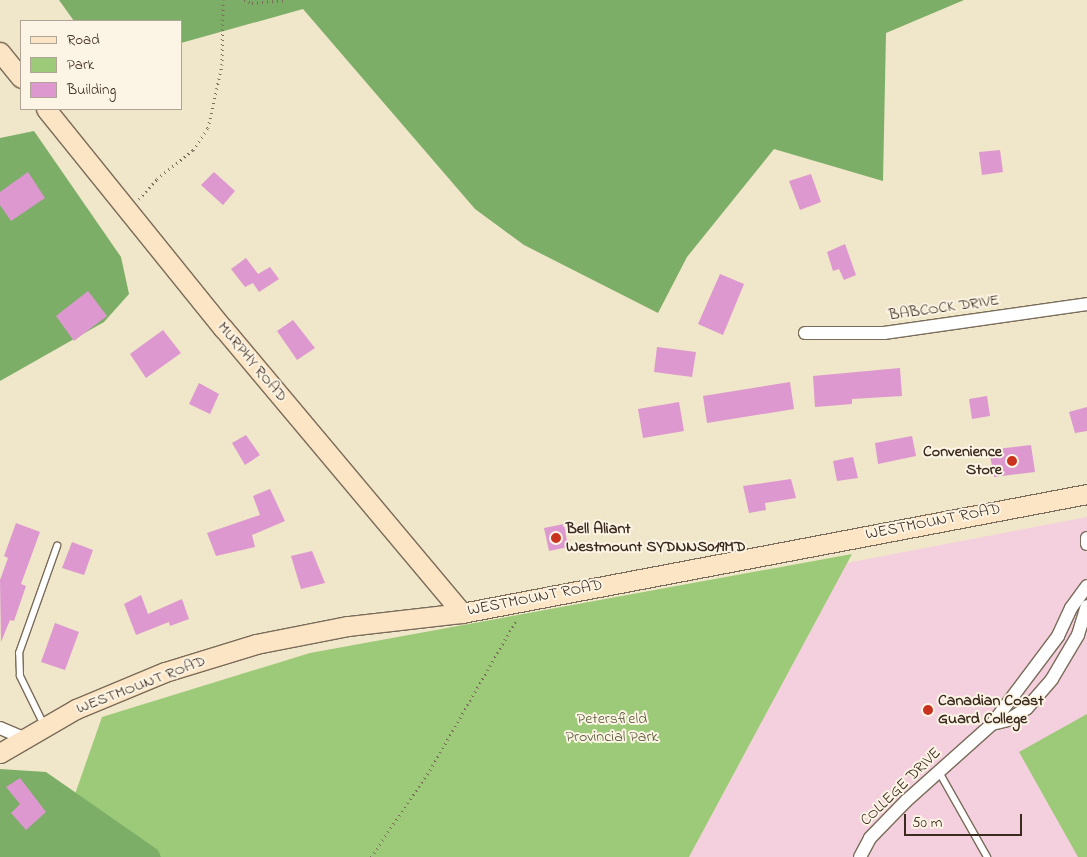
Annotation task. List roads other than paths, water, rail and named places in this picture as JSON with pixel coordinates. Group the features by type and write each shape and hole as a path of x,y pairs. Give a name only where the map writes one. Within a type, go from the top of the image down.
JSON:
{"main road":[{"path":"0,52 20,77"},
{"name":"MURPHY ROAD","path":"47,110 462,613"},
{"name":"WESTMOUNT ROAD","path":"0,753 44,725 165,672 256,644 348,626 462,613 1087,494"}],"street":[{"name":"BABCOCK DRIVE","path":"805,334 884,333 1087,304"},
{"path":"1087,538 1087,544"},
{"name":"COLLEGE DRIVE","path":"860,857 870,838 992,724 1058,636 1071,608 1087,586"},
{"name":"COLLEGE DRIVE","path":"992,724 1008,720 1027,708 1046,687 1066,660 1087,606"},
{"path":"0,728 23,738"}],"lane":[{"path":"44,725 20,676 19,653 56,546"},
{"path":"939,772 987,857"}],"place":[{"name":"Convenience Store","path":"1012,461"},
{"name":"Bell Aliant Westmount SYDNNS019MD","path":"556,538"},
{"name":"Canadian Coast Guard College","path":"928,710"}],"park label":[{"name":"Petersfield Provincial Park","path":"612,728"}]}
